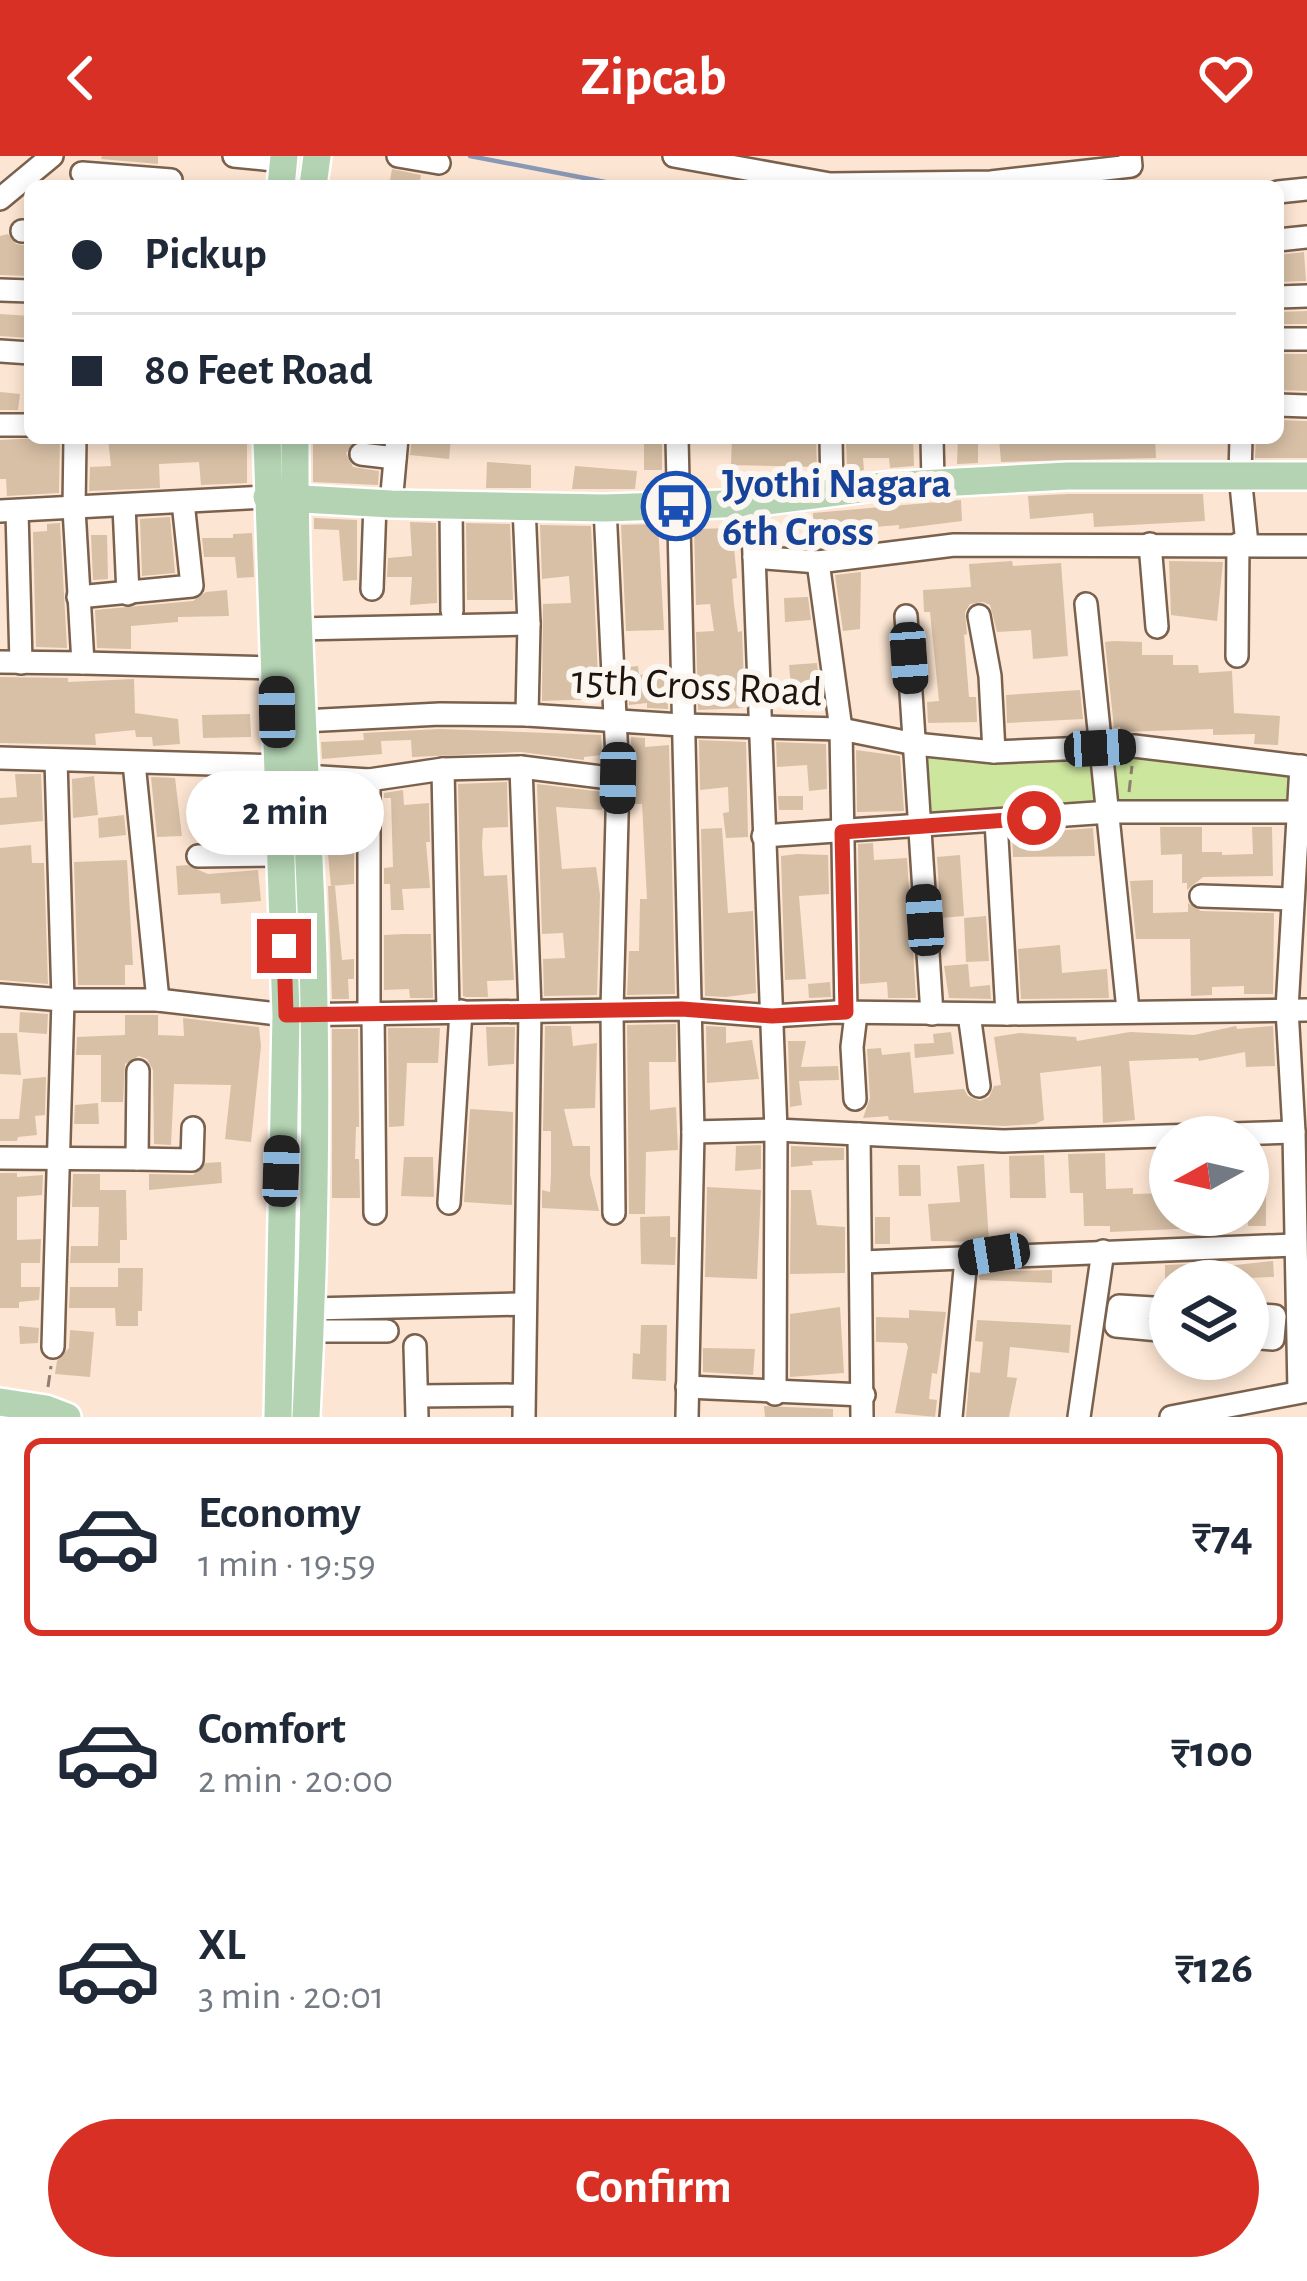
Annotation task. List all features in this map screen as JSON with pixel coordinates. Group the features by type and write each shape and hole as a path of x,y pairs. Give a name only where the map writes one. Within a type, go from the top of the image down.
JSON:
{"main road":[{"path":"268,444 281,498 298,629 303,721 281,855 299,1014 278,1417"},
{"path":"294,444 281,498 277,668 292,771 311,1320 306,1417"},
{"path":"281,498 605,508 752,503 933,482 1068,476 1307,476"},
{"path":"0,1402 53,1414"}],"street":[{"path":"0,199 52,156"},
{"path":"234,156 282,168"},
{"path":"398,156 440,159"},
{"path":"674,156 808,180"},
{"path":"1009,180 1131,166 1130,156"},
{"path":"82,173 144,180"},
{"path":"74,444 83,663"},
{"path":"677,444 694,1132 687,1417"},
{"path":"831,444 832,492"},
{"path":"932,444 933,482"},
{"path":"1237,656 1241,444"},
{"path":"361,454 396,448 371,589"},
{"path":"277,668 10,663 9,511 281,498"},
{"path":"78,597 192,586 183,502"},
{"path":"752,503 776,1130 775,1394"},
{"path":"452,505 452,610"},
{"path":"124,506 128,594"},
{"path":"524,506 530,705 526,715"},
{"path":"605,508 618,778 612,1010 614,1214"},
{"path":"1150,544 1157,627"},
{"path":"754,557 818,562 954,545 1307,546"},
{"path":"818,562 841,729 855,1099"},
{"path":"1086,604 1100,748 1119,807 1128,1010"},
{"path":"906,616 932,1014"},
{"path":"979,616 990,676 994,752"},
{"path":"298,629 529,624"},
{"name":"15th Cross Road","path":"303,721 526,715 841,729 915,744 994,752 1134,746 1304,767"},
{"path":"0,758 292,771 369,780 443,769 520,767 618,778"},
{"path":"53,1347 63,1000 56,760"},
{"path":"134,763 158,1000"},
{"path":"415,1346 417,1407 523,1406 530,1010 520,767"},
{"path":"1171,1417 1303,1392 1294,1246 1297,1009 1293,899 1304,767"},
{"path":"443,769 455,1011 449,1204"},
{"path":"369,780 375,1213"},
{"path":"763,836 996,821 1119,807 1297,812"},
{"path":"996,821 1007,1014"},
{"path":"197,856 281,855"},
{"path":"1201,896 1293,899"},
{"path":"0,995 158,1000 299,1014 688,1009 772,1016 1297,1009"},
{"path":"969,1014 979,1086"},
{"path":"137,1159 138,1071"},
{"path":"0,1158 192,1160 193,1128"},
{"path":"694,1132 776,1130 1003,1141 1294,1132"},
{"path":"687,1387 863,1406 859,1134"},
{"path":"862,1262 1294,1246"},
{"path":"1079,1417 1103,1251"},
{"path":"951,1417 966,1259"},
{"path":"311,1320 524,1304"},
{"path":"1149,1308 1119,1306 1117,1326 1149,1329"},
{"path":"1094,1312 1118,1316"},
{"path":"1269,1316 1275,1316 1274,1339 1269,1339"},
{"path":"311,1320 387,1331"}],"path":[{"path":"1119,807 1134,746"},
{"path":"53,1347 53,1414"}],"green space":[{"path":"922,752 1094,754 1101,806 926,820"},
{"path":"1112,754 1288,770 1288,808 1118,807"}],"building":[{"path":"158,156 158,164 101,159"},
{"path":"392,169 421,175 420,180 390,180"},
{"path":"8,234 16,244 24,245 24,276 0,275 0,236"},
{"path":"1304,252 1306,281 1284,282 1284,254"},
{"path":"1307,311 1307,324 1284,324 1284,312"},
{"path":"0,314 24,316 24,338 0,336"},
{"path":"1284,354 1307,354 1307,391 1284,390"},
{"path":"0,392 20,394 18,410 0,410"},
{"path":"1284,420 1307,421 1307,458 1255,458 1256,444 1284,444"},
{"path":"0,440 60,444 59,493 7,496 6,479 0,479"},
{"path":"109,444 247,444 247,483 201,485 199,462 159,464 160,488 89,491 90,467 111,466"},
{"path":"313,444 353,444 346,453 353,467 379,471 378,485 313,482"},
{"path":"411,444 450,444 449,459 410,455"},
{"path":"644,444 662,444 662,470 644,470"},
{"path":"732,444 816,444 817,467 731,465"},
{"path":"846,444 913,444 914,466 890,468 889,458 863,458 864,470 847,469"},
{"path":"958,444 978,444 978,463 957,464"},
{"path":"1000,444 1155,444 1156,458 1001,462"},
{"path":"487,462 531,465 531,488 486,488"},
{"path":"575,466 637,471 635,489 572,489"},
{"path":"1203,494 1205,521 1094,527 1093,513 1030,519 1028,496"},
{"path":"961,500 962,521 849,529 850,543 815,547 813,513"},
{"path":"170,517 175,573 142,576 140,519"},
{"path":"314,518 357,520 357,580 343,581 339,530 314,529"},
{"path":"410,522 436,523 437,603 410,605 412,577 387,577 388,558 412,556"},
{"path":"60,523 67,648 36,647 33,532"},
{"path":"466,523 510,524 513,600 467,600"},
{"path":"658,524 664,630 626,631 621,525"},
{"path":"540,525 591,526 599,699 542,701 543,604 571,603 569,576 542,579"},
{"path":"732,528 737,578 732,579 738,632 742,631 745,708 698,710 696,632 714,631 710,604 696,605 694,529"},
{"path":"252,533 254,577 237,578 235,557 204,557 202,538"},
{"path":"91,535 107,535 108,579 93,580"},
{"path":"1012,561 1013,566 1061,563 1068,656 1033,659 1031,630 997,632 990,605 970,604 964,635 969,697 976,697 977,722 928,723 927,702 939,701 930,612 924,612 923,590 971,587 969,564"},
{"path":"1169,561 1223,562 1217,621 1171,615"},
{"path":"861,572 860,629 843,631 835,575"},
{"path":"227,590 229,616 178,617 178,622 131,626 131,649 97,648 95,610 193,601 206,592"},
{"path":"808,597 811,620 785,622 784,598"},
{"path":"1105,642 1142,642 1142,655 1173,655 1173,665 1198,665 1199,673 1232,671 1234,713 1280,716 1278,745 1254,744 1255,734 1213,735 1213,729 1120,732 1120,727 1114,728"},
{"path":"817,663 820,685 791,687 789,665"},
{"path":"638,666 639,675 667,672 668,709 647,708 647,703 629,705 628,667"},
{"path":"0,677 68,678 68,682 134,679 135,713 178,719 180,744 153,746 152,737 136,737 135,730 95,734 96,745 0,743"},
{"path":"1080,690 1083,719 1007,723 1006,695"},
{"path":"250,714 251,737 203,738 202,715"},
{"path":"440,729 601,735 602,755 584,760 521,752 412,757 411,740 381,741 382,754 322,759 321,742 364,740 363,733"},
{"path":"631,737 645,738 645,747 669,745 675,994 627,995 629,951 639,951 640,899 647,899 642,804 632,804"},
{"path":"699,740 746,742 748,837 726,838 723,813 729,812 728,787 700,790"},
{"path":"776,742 826,744 827,789 809,791 807,765 777,767"},
{"path":"856,750 900,756 904,811 857,812"},
{"path":"15,774 41,774 43,821 0,825 0,798 17,797"},
{"path":"94,776 98,815 73,818 72,779"},
{"path":"151,777 175,778 182,836 157,837"},
{"path":"507,782 508,827 483,828 482,845 484,876 507,875 514,980 487,981 488,997 466,997 458,784"},
{"path":"537,784 603,792 602,810 556,807 562,869 596,867 600,895 597,995 544,996 543,959 565,958 563,933 542,934"},
{"path":"403,790 404,805 429,803 430,888 402,889 404,910 391,910 384,868 393,867 391,798 384,798 384,793"},
{"path":"232,794 233,817 257,815 259,837 208,840 212,795"},
{"path":"778,796 803,796 803,810 779,810"},
{"path":"354,799 354,884 331,886 325,822 332,822 330,801"},
{"path":"124,815 126,835 99,838 98,818"},
{"path":"1160,827 1202,827 1202,852 1222,855 1253,854 1252,827 1272,827 1273,876 1203,877 1187,890 1187,883 1182,883 1182,854 1161,855"},
{"path":"722,828 728,913 753,911 756,993 726,997 705,996 701,829"},
{"path":"1093,828 1095,856 1013,857 1012,834"},
{"path":"873,843 874,860 907,858 916,998 888,998 887,982 860,984 858,844"},
{"path":"31,845 32,863 44,863 48,984 0,980 0,848"},
{"path":"828,855 829,894 799,896 806,979 785,980 781,856"},
{"path":"960,855 964,916 941,918 937,857"},
{"path":"127,860 133,965 125,965 125,985 78,985 74,862"},
{"path":"187,865 208,874 258,870 261,901 221,904 220,893 178,895 176,866"},
{"path":"1153,880 1153,913 1188,912 1188,903 1201,911 1274,913 1273,994 1244,994 1244,986 1212,987 1212,995 1191,996 1190,939 1136,939 1130,881"},
{"path":"328,886 335,886 342,960 354,959 349,999 332,999"},
{"path":"986,916 989,961 966,962 964,918"},
{"path":"431,934 433,998 410,998 409,989 384,990 384,935"},
{"path":"1060,945 1062,973 1107,969 1109,998 1021,999 1018,949"},
{"path":"968,964 970,987 990,985 991,999 949,998 944,966"},
{"path":"830,982 831,997 809,998 808,984"},
{"path":"20,1012 48,1014 47,1034 19,1032"},
{"path":"125,1015 158,1015 158,1035 184,1036 183,1018 259,1027 251,1142 225,1139 231,1085 174,1084 171,1145 154,1144 153,1070 139,1056 125,1064 123,1102 101,1102 101,1055 76,1055 77,1037 125,1035"},
{"path":"676,1024 676,1062 649,1062 650,1110 676,1107 678,1150 646,1152 645,1214 629,1214 627,1025"},
{"path":"545,1026 571,1026 573,1046 597,1043 595,1108 564,1109 573,1146 590,1146 590,1175 599,1211 542,1208 542,1190 550,1192 551,1174 551,1131 543,1131"},
{"path":"706,1026 726,1027 726,1043 752,1040 759,1079 707,1083"},
{"path":"1236,1026 1273,1026 1275,1066 1246,1067 1245,1052 1199,1061 1129,1061 1135,1120 1103,1123 1101,1066 1040,1073 1044,1120 1035,1124 863,1118 870,1098 867,1049 881,1048 882,1055 910,1052 914,1093 964,1089 980,1101 1001,1085 994,1037 1020,1033 1076,1037 1077,1041 1130,1032 1194,1035"},
{"path":"486,1027 515,1027 514,1064 488,1066"},
{"path":"388,1028 440,1028 438,1063 407,1063 404,1126 389,1127"},
{"path":"332,1029 358,1029 355,1159 359,1159 360,1198 332,1198"},
{"path":"951,1032 954,1054 915,1058 914,1044 934,1043 933,1034"},
{"path":"0,1033 17,1033 21,1075 0,1074"},
{"path":"788,1041 806,1041 801,1067 838,1066 839,1080 799,1081 802,1105 790,1107"},
{"path":"46,1077 45,1115 35,1116 37,1135 0,1141 0,1119 19,1119 23,1079"},
{"path":"98,1103 99,1124 74,1124 75,1105"},
{"path":"470,1109 513,1112 512,1205 464,1202"},
{"path":"761,1145 761,1169 735,1171 736,1146"},
{"path":"791,1146 844,1148 844,1160 791,1167"},
{"path":"1105,1153 1106,1189 1133,1188 1133,1194 1149,1194 1149,1230 1110,1232 1110,1226 1084,1226 1083,1193 1070,1193 1068,1154"},
{"path":"1044,1155 1046,1198 1010,1198 1009,1156"},
{"path":"404,1157 433,1157 434,1197 401,1196"},
{"path":"221,1162 222,1183 149,1190 149,1174 193,1175 206,1163"},
{"path":"984,1164 989,1242 931,1241 928,1204 960,1202 957,1166"},
{"path":"898,1165 920,1165 921,1196 899,1196"},
{"path":"0,1173 43,1175 42,1195 17,1197 17,1240 41,1239 40,1263 21,1263 21,1287 40,1287 39,1300 19,1302 19,1308 0,1308"},
{"path":"73,1174 100,1174 100,1190 126,1190 127,1240 120,1240 120,1263 70,1263 71,1246 98,1246 99,1207 72,1207"},
{"path":"707,1187 761,1190 757,1279 705,1277"},
{"path":"791,1190 811,1190 817,1225 845,1227 845,1273 790,1274"},
{"path":"670,1216 670,1237 676,1237 675,1265 641,1264 640,1217"},
{"path":"875,1217 890,1217 890,1244 875,1244"},
{"path":"118,1268 143,1268 138,1326 116,1326 115,1308 69,1308 70,1287 118,1287"},
{"path":"1052,1270 1052,1283 979,1277 980,1272"},
{"path":"840,1307 844,1373 790,1377 790,1314"},
{"path":"909,1310 946,1312 929,1399 937,1400 935,1417 895,1413 908,1347 906,1343 876,1342 876,1317 909,1318"},
{"path":"977,1320 1071,1325 1069,1353 1010,1347 1007,1377 1017,1378 1009,1417 966,1417 970,1372 980,1373 983,1342 975,1341"},
{"path":"641,1325 667,1325 666,1381 632,1379 633,1353 640,1354"},
{"path":"19,1326 39,1328 38,1343 20,1344"},
{"path":"70,1330 94,1332 90,1377 55,1374 57,1361 69,1348"},
{"path":"703,1348 755,1349 753,1375 703,1372"},
{"path":"764,1406 833,1409 833,1417 765,1417"}],"waterway":[{"path":"470,156 595,180"}],"place":[{"name":"Jyothi Nagara 6th Cross","path":"676,506"}],"route":[{"path":"284,946 286,1015 682,1009 772,1016 846,1012 842,832 1034,818"}]}
